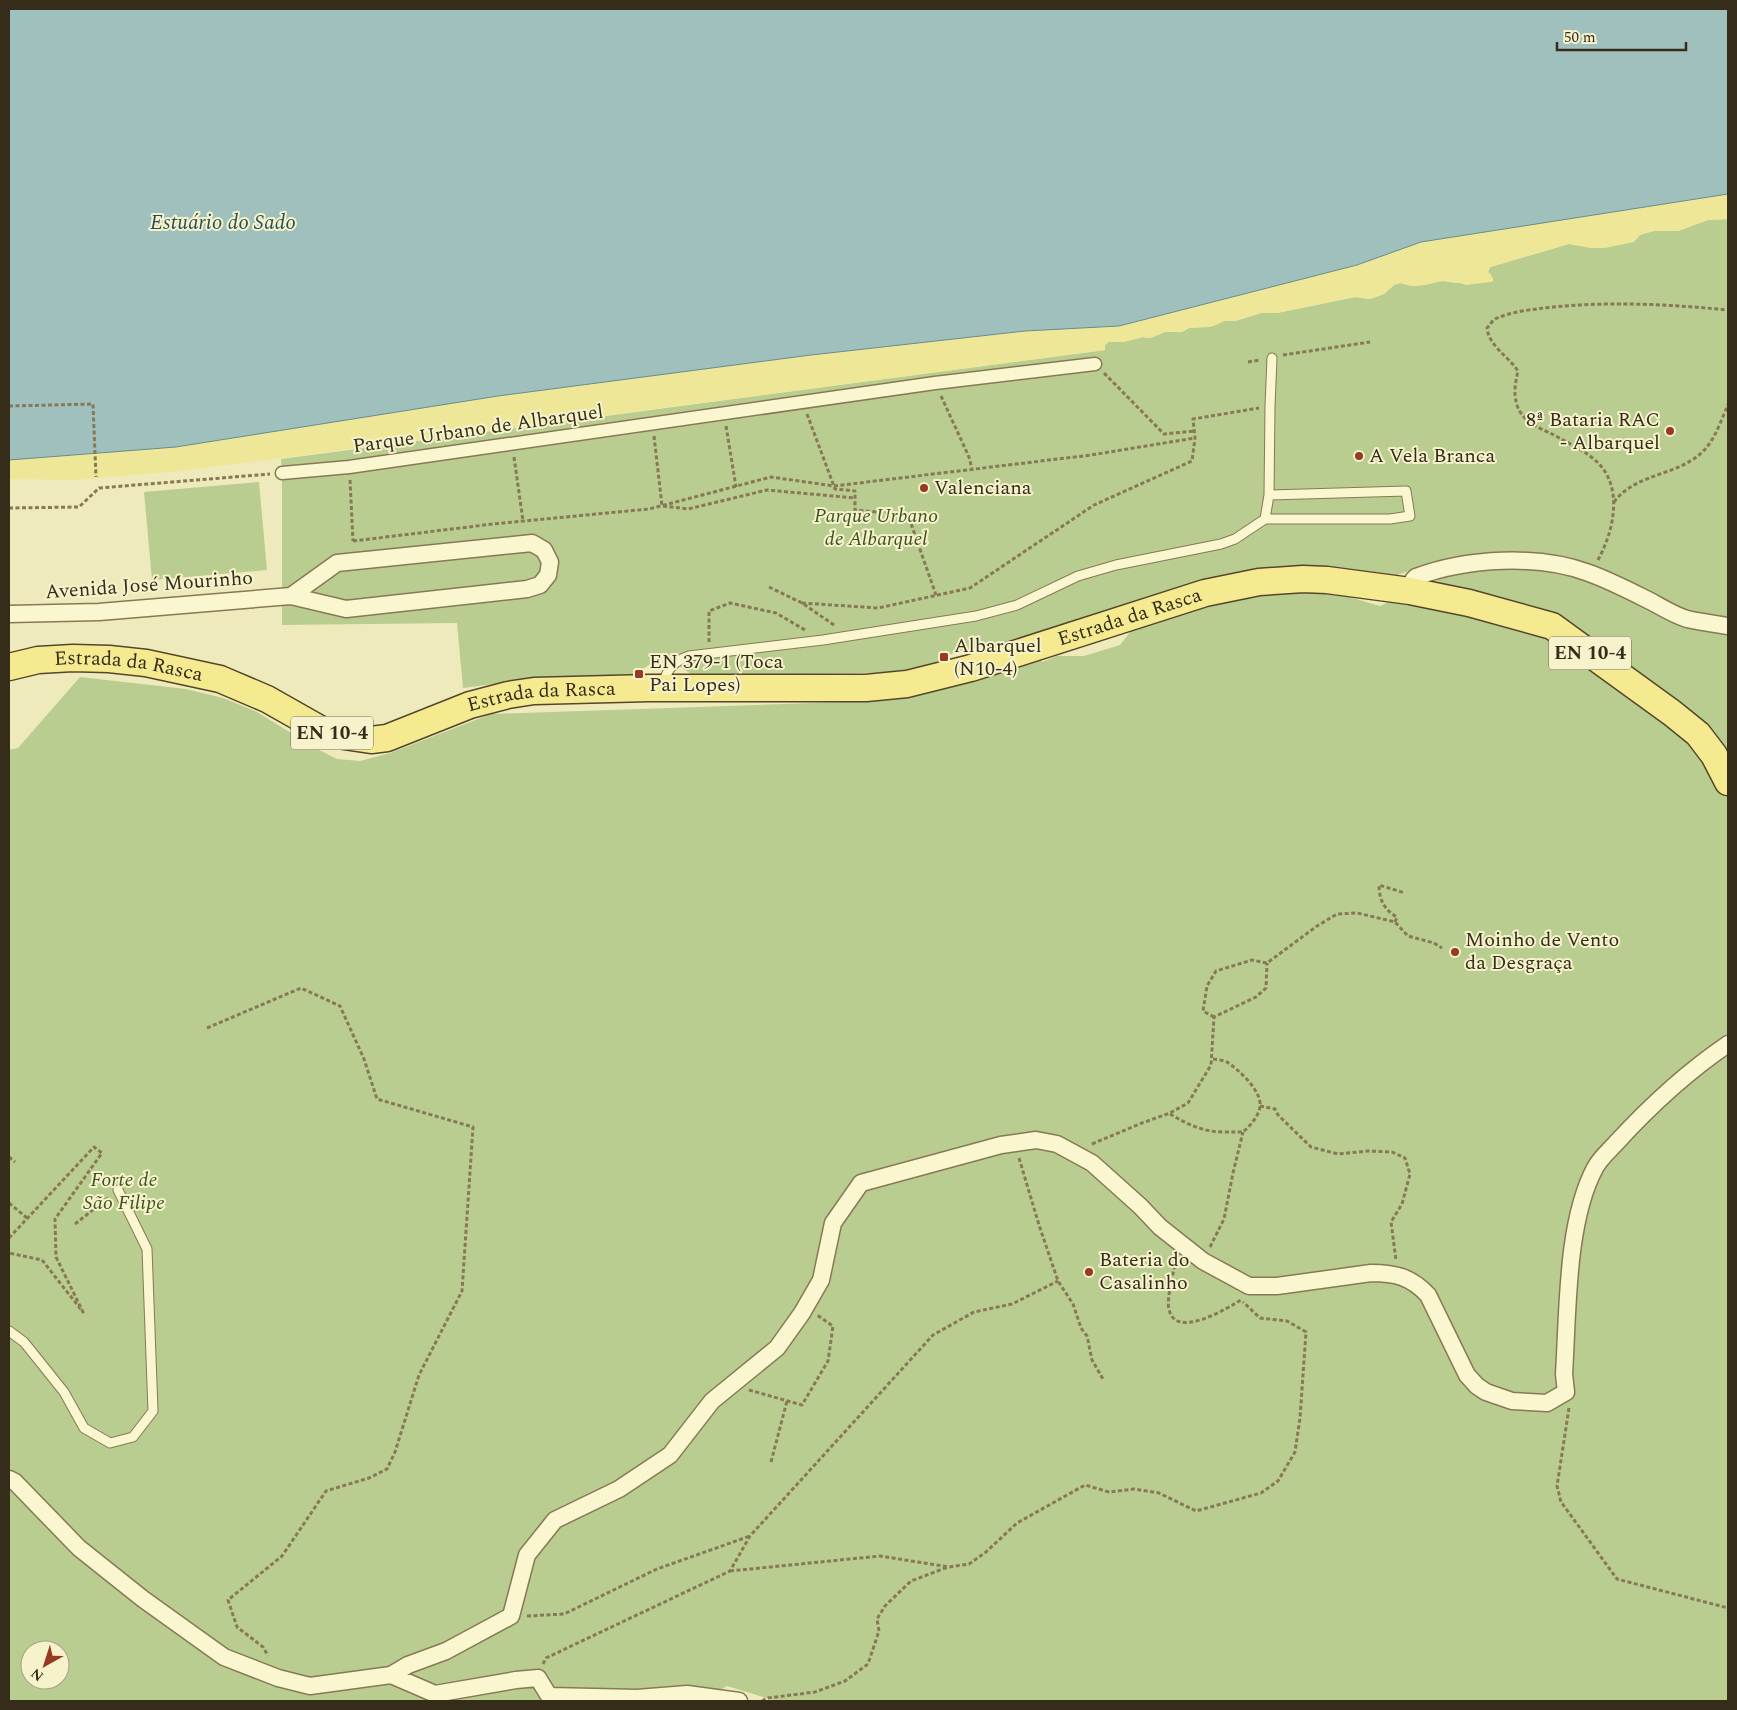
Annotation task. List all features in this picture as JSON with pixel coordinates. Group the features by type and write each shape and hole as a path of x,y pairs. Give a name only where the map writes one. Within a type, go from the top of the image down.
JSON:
{"main road":[{"name":"Estrada da Rasca","path":"9,667 38,660 73,658 109,658 146,663 220,679 267,699 320,729 337,735 371,740 387,738 470,705 508,695 534,691 662,688 866,688 907,684 971,668 1196,595 1259,582 1303,579 1327,580 1410,591"},
{"name":"EN 10-4","path":"1410,591 1469,602 1552,626 1698,734 1714,755 1728,782"}],"street":[{"name":"Parque Urbano de Albarquel","path":"282,474 349,467 935,383 1095,364"},
{"name":"Avenida José Mourinho","path":"9,614 99,612 291,596 346,609 527,590 540,586 548,575 550,562 544,550 532,543 526,543 338,563 291,596"},
{"path":"1410,591 1413,580 1442,569 1496,562 1531,561 1572,567 1590,573 1674,614 1688,619 1728,626"},
{"path":"9,1478 79,1548 143,1599 224,1657 278,1678 310,1686 391,1675 408,1665 446,1651 511,1616 527,1555 555,1520 619,1489 670,1454 712,1401 777,1348 806,1307 821,1280 833,1223 861,1183 1001,1145 1036,1140 1057,1144 1092,1163 1140,1206 1160,1227 1245,1293 1277,1286 1371,1273 1385,1273 1410,1279 1428,1295 1467,1375 1477,1386 1486,1392 1512,1401 1547,1404 1566,1392 1564,1374 1573,1242 1585,1191 1596,1166 1642,1114 1696,1066 1728,1044"},
{"path":"391,1675 435,1694 538,1678 548,1699 637,1698 687,1694 739,1701"}],"lane":[{"path":"1265,520 1269,495 1272,358"},
{"path":"662,688 669,669 689,656 823,640 976,616 1017,605 1078,576 1116,565 1221,544 1265,520 1390,519 1410,516 1406,491 1269,495"},
{"path":"9,1331 24,1342 64,1392 84,1428 110,1443 133,1437 153,1411 147,1249 118,1190"}],"path":[{"path":"1590,573 1608,537 1613,519 1614,502 1611,485 1605,471 1596,461 1578,448 1529,422 1519,409 1514,390 1518,371 1488,336 1487,328 1494,320 1518,312 1579,304 1648,304 1728,310"},
{"path":"1248,362 1370,342"},
{"path":"1095,364 1164,434 1195,431"},
{"path":"935,383 969,458 972,469"},
{"path":"802,403 835,489 854,491 855,510 908,515 936,595"},
{"path":"9,406 93,404 96,477"},
{"path":"1614,502 1621,493 1634,484 1674,470 1708,447 1728,405"},
{"path":"802,603 878,608 970,588 1094,504 1192,461 1195,438 1193,419 1270,406"},
{"path":"724,414 736,487"},
{"path":"652,423 662,506"},
{"path":"349,467 353,541 523,521 650,509 771,477 834,486 1091,455 1195,438"},
{"path":"512,444 523,521"},
{"path":"9,508 78,507 99,488 282,474"},
{"path":"662,506 688,509 767,490 855,498"},
{"path":"769,587 802,603 848,635"},
{"path":"710,654 709,611 730,603 776,613 823,640"},
{"path":"1395,922 1397,917 1387,910 1382,903 1379,885 1405,894"},
{"path":"1214,1017 1203,1011 1207,986 1216,971 1252,960 1267,963 1317,926 1338,914 1357,913 1395,922 1408,936 1434,943 1442,948"},
{"path":"1214,1017 1256,998 1266,988 1267,963"},
{"path":"207,1028 301,988 340,1006 364,1059 377,1098 473,1127 462,1291 419,1375 396,1452 387,1469 369,1478 326,1491 282,1556 228,1600 237,1627 263,1647 278,1678"},
{"path":"1073,1152 1170,1113 1188,1103 1211,1064 1214,1017"},
{"path":"1203,1261 1224,1219 1232,1173 1243,1132 1252,1124 1260,1106 1256,1091 1249,1081 1228,1063 1211,1059"},
{"path":"1260,1106 1275,1109 1278,1116 1310,1147 1338,1154 1368,1151 1392,1152 1405,1158 1410,1174 1402,1204 1391,1222 1399,1276"},
{"path":"1170,1113 1187,1124 1200,1128 1222,1132 1243,1132"},
{"path":"9,1238 94,1147 102,1153 55,1219 56,1257 83,1312 42,1260 9,1253"},
{"path":"1019,1156 1039,1225 1058,1280 1073,1304 1081,1328 1087,1336 1092,1360 1103,1378"},
{"path":"9,1157 15,1162"},
{"path":"75,1224 118,1190"},
{"path":"9,1203 27,1218"},
{"path":"762,1701 768,1698 815,1692 845,1681 868,1664 879,1631 877,1619 885,1606 912,1581 949,1567 969,1564 986,1552 1017,1523 1085,1485 1110,1492 1134,1489 1159,1493 1196,1511 1261,1494 1278,1481 1294,1452 1300,1418 1306,1332 1288,1320 1260,1318 1245,1293 1216,1315 1191,1322 1178,1321 1171,1316 1168,1306 1177,1255 1181,1244"},
{"path":"730,1571 750,1536 934,1335 974,1312 1012,1304 1058,1280"},
{"path":"732,1385 802,1406 828,1361 833,1326 806,1307"},
{"path":"1566,1392 1569,1409 1557,1486 1561,1502 1617,1579 1728,1608"},
{"path":"771,1462 787,1401"},
{"path":"511,1616 564,1614 657,1569 750,1536"},
{"path":"538,1678 546,1658 730,1571 880,1556 949,1567"}],"green space":[{"name":"Forte de São Filipe","path":"1728,219 1728,1701 776,1701 727,1686 702,1701 9,1701 9,750 18,748 80,677 186,689 223,698 257,712 317,749 337,759 360,761 390,753 491,714 870,701 920,695 964,684 1039,656 1042,662 1057,656 1084,656 1120,645 1135,626 1263,591 1325,590 1380,606 1438,580 1434,563 1391,577 1281,569 1009,645 978,646 944,656 929,669 912,672 694,676 663,655 636,674 550,677 463,688 457,623 282,625 281,459 1105,350 1105,345 1108,342 1148,338 1165,332 1182,332 1189,328 1213,326 1224,321 1235,321 1261,313 1277,313 1355,297 1370,299 1384,294 1394,285 1400,283 1412,286 1442,281 1457,283 1492,276 1488,272 1490,267 1569,244 1592,248 1654,231 1678,231 1708,220"},
{"path":"259,482 267,570 152,580 144,492"}],"sand":[{"path":"1728,194 1728,219 1708,220 1678,231 1654,231 1640,235 1634,242 1605,248 1569,244 1490,267 1488,272 1493,278 1491,282 1466,285 1454,281 1442,281 1412,286 1400,283 1394,285 1384,294 1370,299 1355,297 1277,313 1261,313 1235,321 1224,321 1210,327 1189,328 1182,332 1165,332 1151,338 1143,337 1123,342 1108,342 1105,345 1105,350 181,471 76,480 9,479 9,460 176,447 498,396 811,355 1025,331 1119,326 1357,265 1421,242"}],"water":[{"name":"Estuário do Sado","path":"9,9 1728,9 1728,194 1421,242 1357,265 1119,326 1025,331 811,355 498,396 176,447 9,460"}],"place":[{"name":"8ª Bataria RAC - Albarquel","path":"1670,431"},
{"name":"A Vela Branca","path":"1359,456"},
{"name":"Valenciana","path":"924,488"},
{"name":"Albarquel (N10-4)","path":"944,657"},
{"name":"EN 379-1 (Toca Pai Lopes)","path":"639,674"},
{"name":"Moinho de Vento da Desgraça","path":"1455,952"},
{"name":"Bateria do Casalinho","path":"1089,1272"}]}
